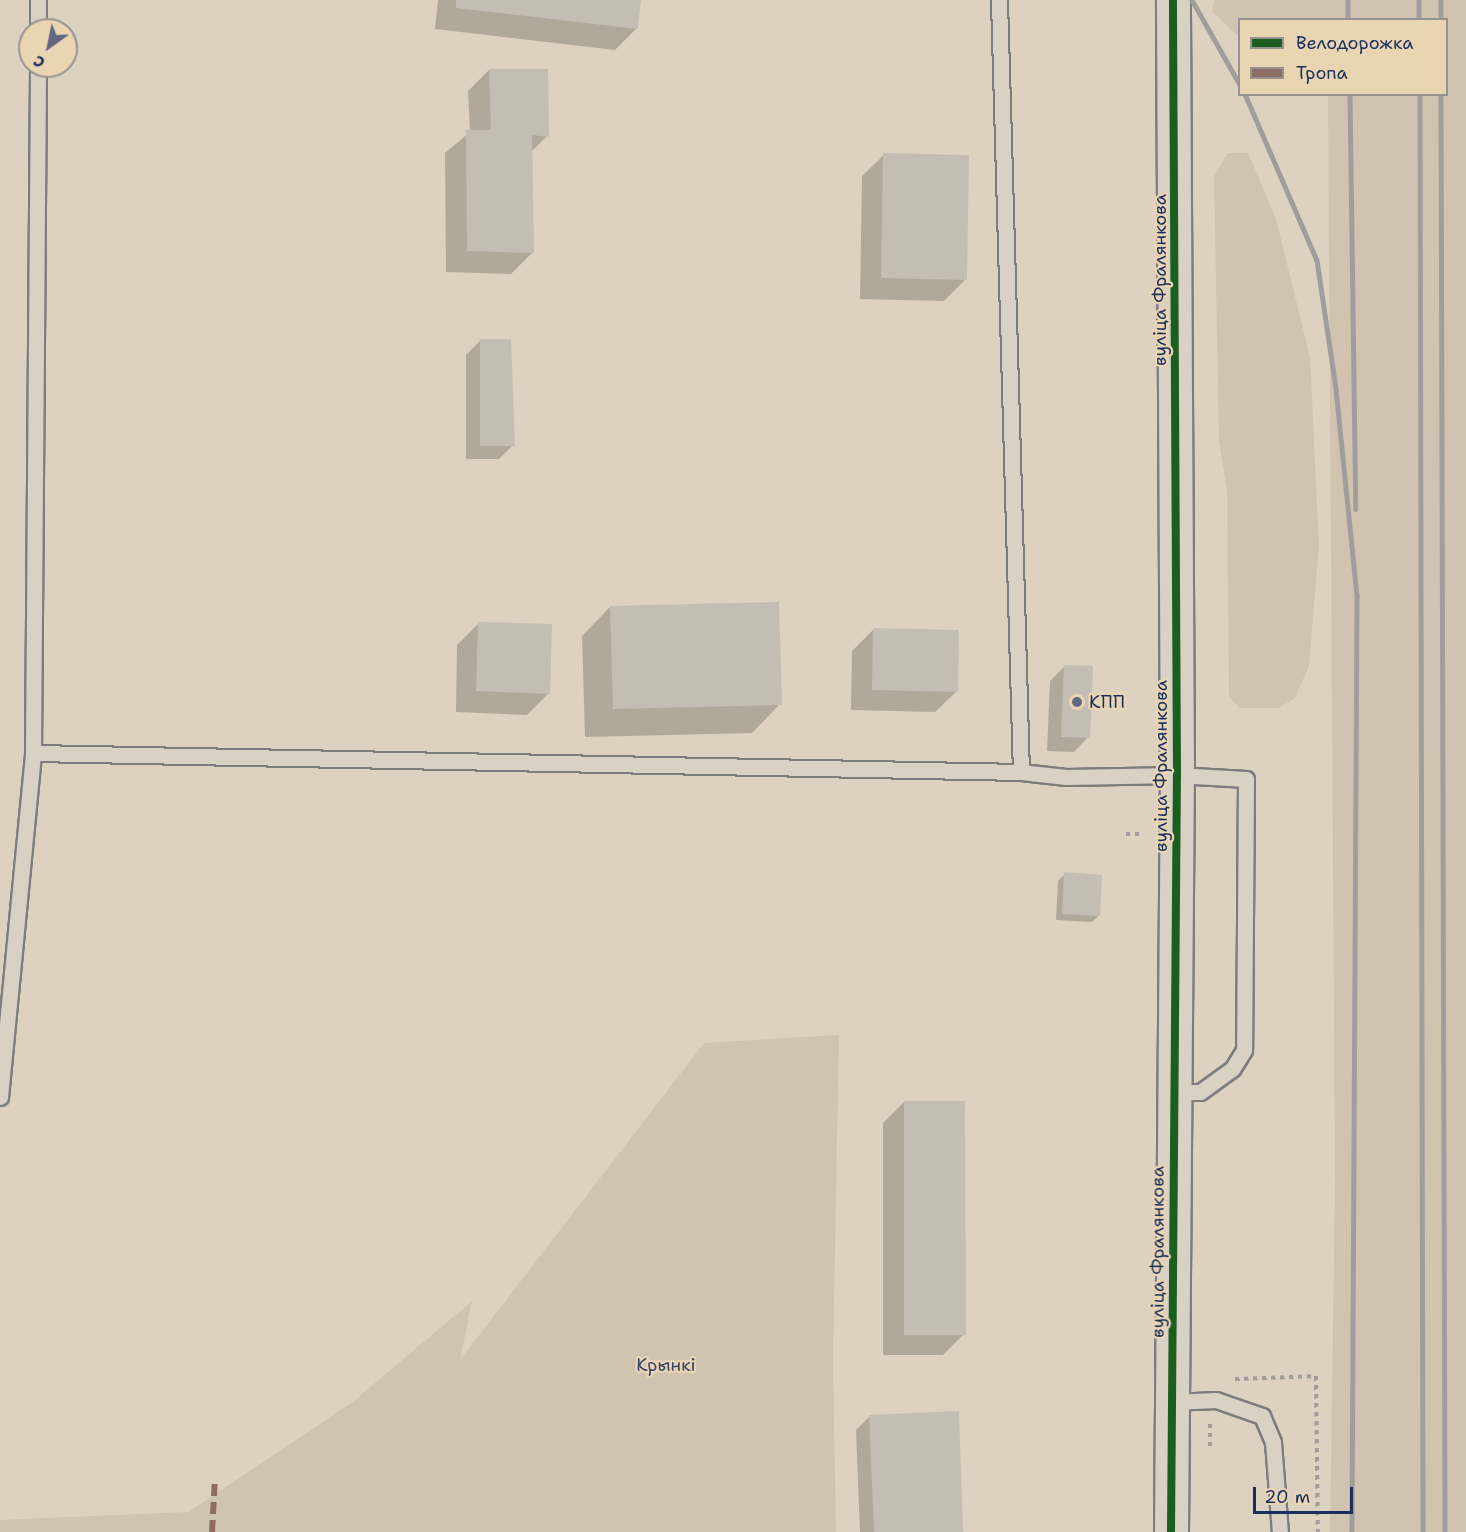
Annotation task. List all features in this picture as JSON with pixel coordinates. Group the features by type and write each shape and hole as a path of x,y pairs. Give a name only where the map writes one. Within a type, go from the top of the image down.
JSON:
{"street":[{"name":"вуліца Фралянкова","path":"1171,1532 1177,775 1173,0"}],"lane":[{"path":"38,0 38,18"},
{"path":"999,0 1021,772"},
{"path":"0,1097 33,753 38,78"},
{"path":"33,753 1021,772 1066,777 1177,775 1246,779 1244,1050 1232,1069 1200,1092 1174,1092"},
{"path":"1172,1402 1216,1400 1262,1416 1273,1442 1280,1532"}],"shaded area":[{"path":"1327,0 1466,0 1466,1532 1330,1532 1335,1182 1328,96 1448,96 1448,18 1327,18"}],"green space":[{"path":"1214,0 1327,0 1327,18 1238,18 1238,36 1212,11"},
{"path":"1228,153 1248,153 1276,219 1310,357 1319,545 1309,666 1295,698 1279,708 1239,708 1229,696 1227,491 1219,440 1214,176"},
{"name":"Крынкі","path":"839,1035 833,1360 836,1532 0,1532 0,1520 189,1512 355,1400 472,1301 460,1360 704,1043"}],"building":[{"path":"456,0 641,0 638,29 456,8"},
{"path":"489,69 548,69 549,137 532,135 534,253 467,251 466,130 491,130"},
{"path":"883,153 969,155 967,280 881,278"},
{"path":"480,339 511,339 515,446 480,446"},
{"path":"779,602 782,705 613,709 610,606"},
{"path":"478,622 552,624 550,694 476,691"},
{"path":"873,628 959,630 958,692 872,690"},
{"name":"КПП","path":"1064,665 1093,666 1090,738 1061,737"},
{"path":"1064,872 1102,875 1100,916 1062,914"},
{"path":"904,1101 965,1101 966,1335 904,1335"},
{"path":"959,1411 963,1532 874,1532 869,1415"}],"railway":[{"path":"1192,0 1238,81"},
{"path":"1348,0 1348,18"},
{"path":"1419,0 1419,18"},
{"path":"1441,0 1441,18"},
{"path":"1246,96 1317,260 1336,389 1357,596 1352,1532"},
{"path":"1350,96 1356,509"},
{"path":"1420,96 1423,1532"},
{"path":"1441,96 1445,1532"}],"marked path":[{"path":"212,1532 215,1479"}],"cycle path":[{"path":"1171,1532 1177,775 1173,0"}],"place":[{"name":"КПП","path":"1077,702"}]}
